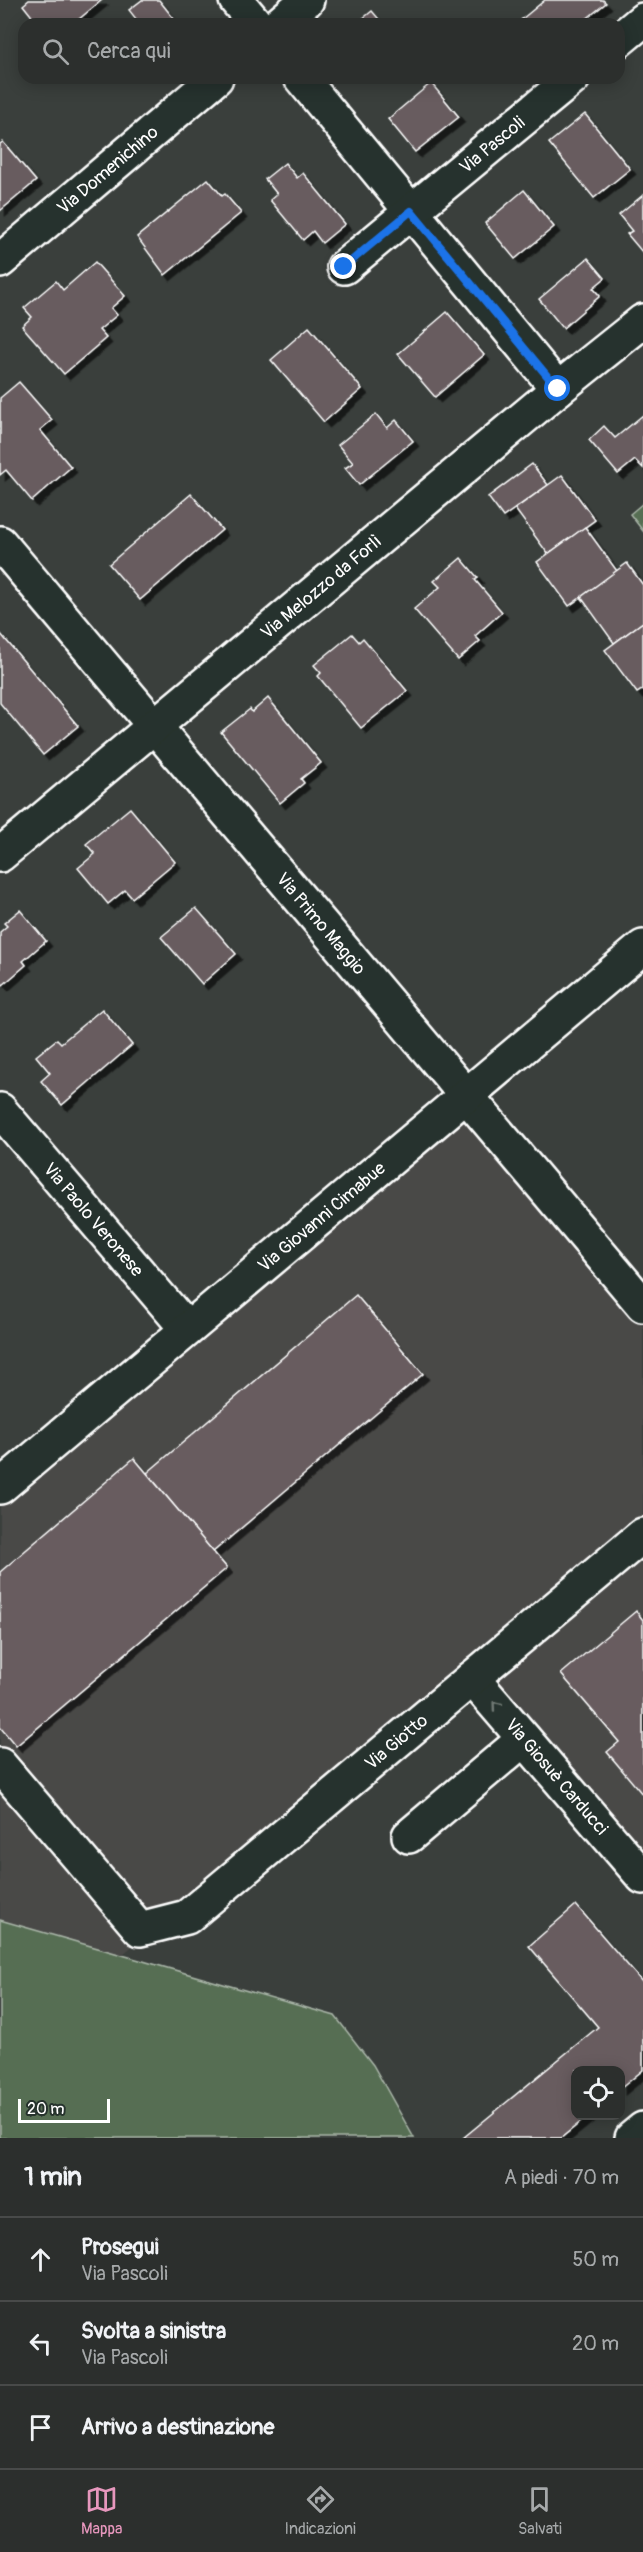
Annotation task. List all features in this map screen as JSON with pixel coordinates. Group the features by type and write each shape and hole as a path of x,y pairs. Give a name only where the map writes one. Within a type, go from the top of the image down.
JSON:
{"street":[{"path":"236,0 251,18"},
{"path":"286,18 308,0"},
{"path":"625,35 643,20"},
{"name":"Via Domenichino","path":"0,261 209,84"},
{"path":"306,84 558,389"},
{"name":"Via Pascoli","path":"344,267 566,84"},
{"name":"Via Melozzo da Forlì","path":"0,855 558,389 643,321"},
{"name":"Via Primo Maggio","path":"0,543 643,1305"},
{"name":"Via Giovanni Cimabue","path":"0,1487 643,947"},
{"name":"Via Paolo Veronese","path":"0,1110 187,1329"},
{"name":"Via Giotto","path":"0,1765 140,1929 187,1917 643,1535"},
{"name":"Via Giosuè Carducci","path":"472,1678 643,1877"},
{"path":"409,1836 524,1739"},
{"path":"632,2138 643,2129"}],"shaded area":[{"path":"466,1114 643,1325 643,1858 470,1657 122,1955 0,1920 0,1507"}],"green space":[{"path":"643,503 643,531 630,514"},
{"path":"0,1920 335,2016 373,2065 414,2138 0,2138"}],"building":[{"path":"29,0 102,0 80,18 33,18 23,5"},
{"path":"142,0 159,0 173,18 135,18 129,10"},
{"path":"545,0 603,0 606,3 587,18 523,18"},
{"path":"372,11 378,18 363,18"},
{"path":"430,84 459,117 415,152 388,119"},
{"path":"585,114 630,169 594,198 549,143"},
{"path":"3,142 36,181 0,211 0,144"},
{"path":"285,163 297,178 303,173 345,224 322,243 313,231 303,240 270,200 277,194 265,179"},
{"path":"208,179 241,213 165,275 137,237"},
{"path":"524,190 554,227 515,259 485,223"},
{"path":"643,195 643,253 627,234 632,231 619,215"},
{"path":"588,258 605,278 593,288 600,296 563,328 539,299"},
{"path":"95,262 125,296 111,308 117,315 99,330 106,338 64,374 22,326 32,317 24,308 56,281 63,290"},
{"path":"447,312 484,355 435,397 398,354"},
{"path":"309,327 362,389 324,422 271,360"},
{"path":"19,382 52,420 40,430 71,467 32,501 6,470 0,475 0,398"},
{"path":"376,414 387,428 396,420 413,441 359,485 345,468 353,463 338,445"},
{"path":"643,415 643,468 635,460 618,474 589,440 604,426 615,438"},
{"path":"532,464 548,485 503,517 488,497"},
{"path":"562,475 595,520 548,554 515,509"},
{"path":"191,494 222,530 140,600 109,564"},
{"path":"585,527 617,571 569,606 537,562"},
{"path":"461,558 478,578 475,580 502,612 475,636 480,641 458,660 414,609 440,587 434,581"},
{"path":"627,563 643,585 643,622 614,643 581,597"},
{"path":"643,622 643,689 637,693 605,650"},
{"path":"0,633 78,726 43,755 0,703"},
{"path":"352,634 359,642 363,638 407,691 361,728 318,676 321,673 314,665"},
{"path":"268,698 321,763 301,779 304,783 280,803 221,732 250,709 252,712"},
{"path":"130,808 175,862 132,898 125,890 108,904 78,868 95,854 86,844"},
{"path":"196,908 236,954 202,984 161,937"},
{"path":"20,910 46,941 23,961 26,965 3,985 0,981 0,932 7,926 4,923"},
{"path":"102,1009 132,1045 62,1105 41,1081 50,1073 36,1056 57,1039 61,1043"},
{"path":"356,1295 423,1374 213,1552 147,1473"},
{"path":"134,1458 227,1568 16,1746 0,1727 0,1572"},
{"path":"636,1611 643,1620 643,1795 607,1752 619,1742 561,1674"},
{"path":"576,1905 643,1983 643,2070 625,2085 625,2066 571,2066 571,2120 583,2120 561,2138 463,2138 598,2027 529,1946"}],"route":[{"path":"344,267 411,211 558,389"}]}
